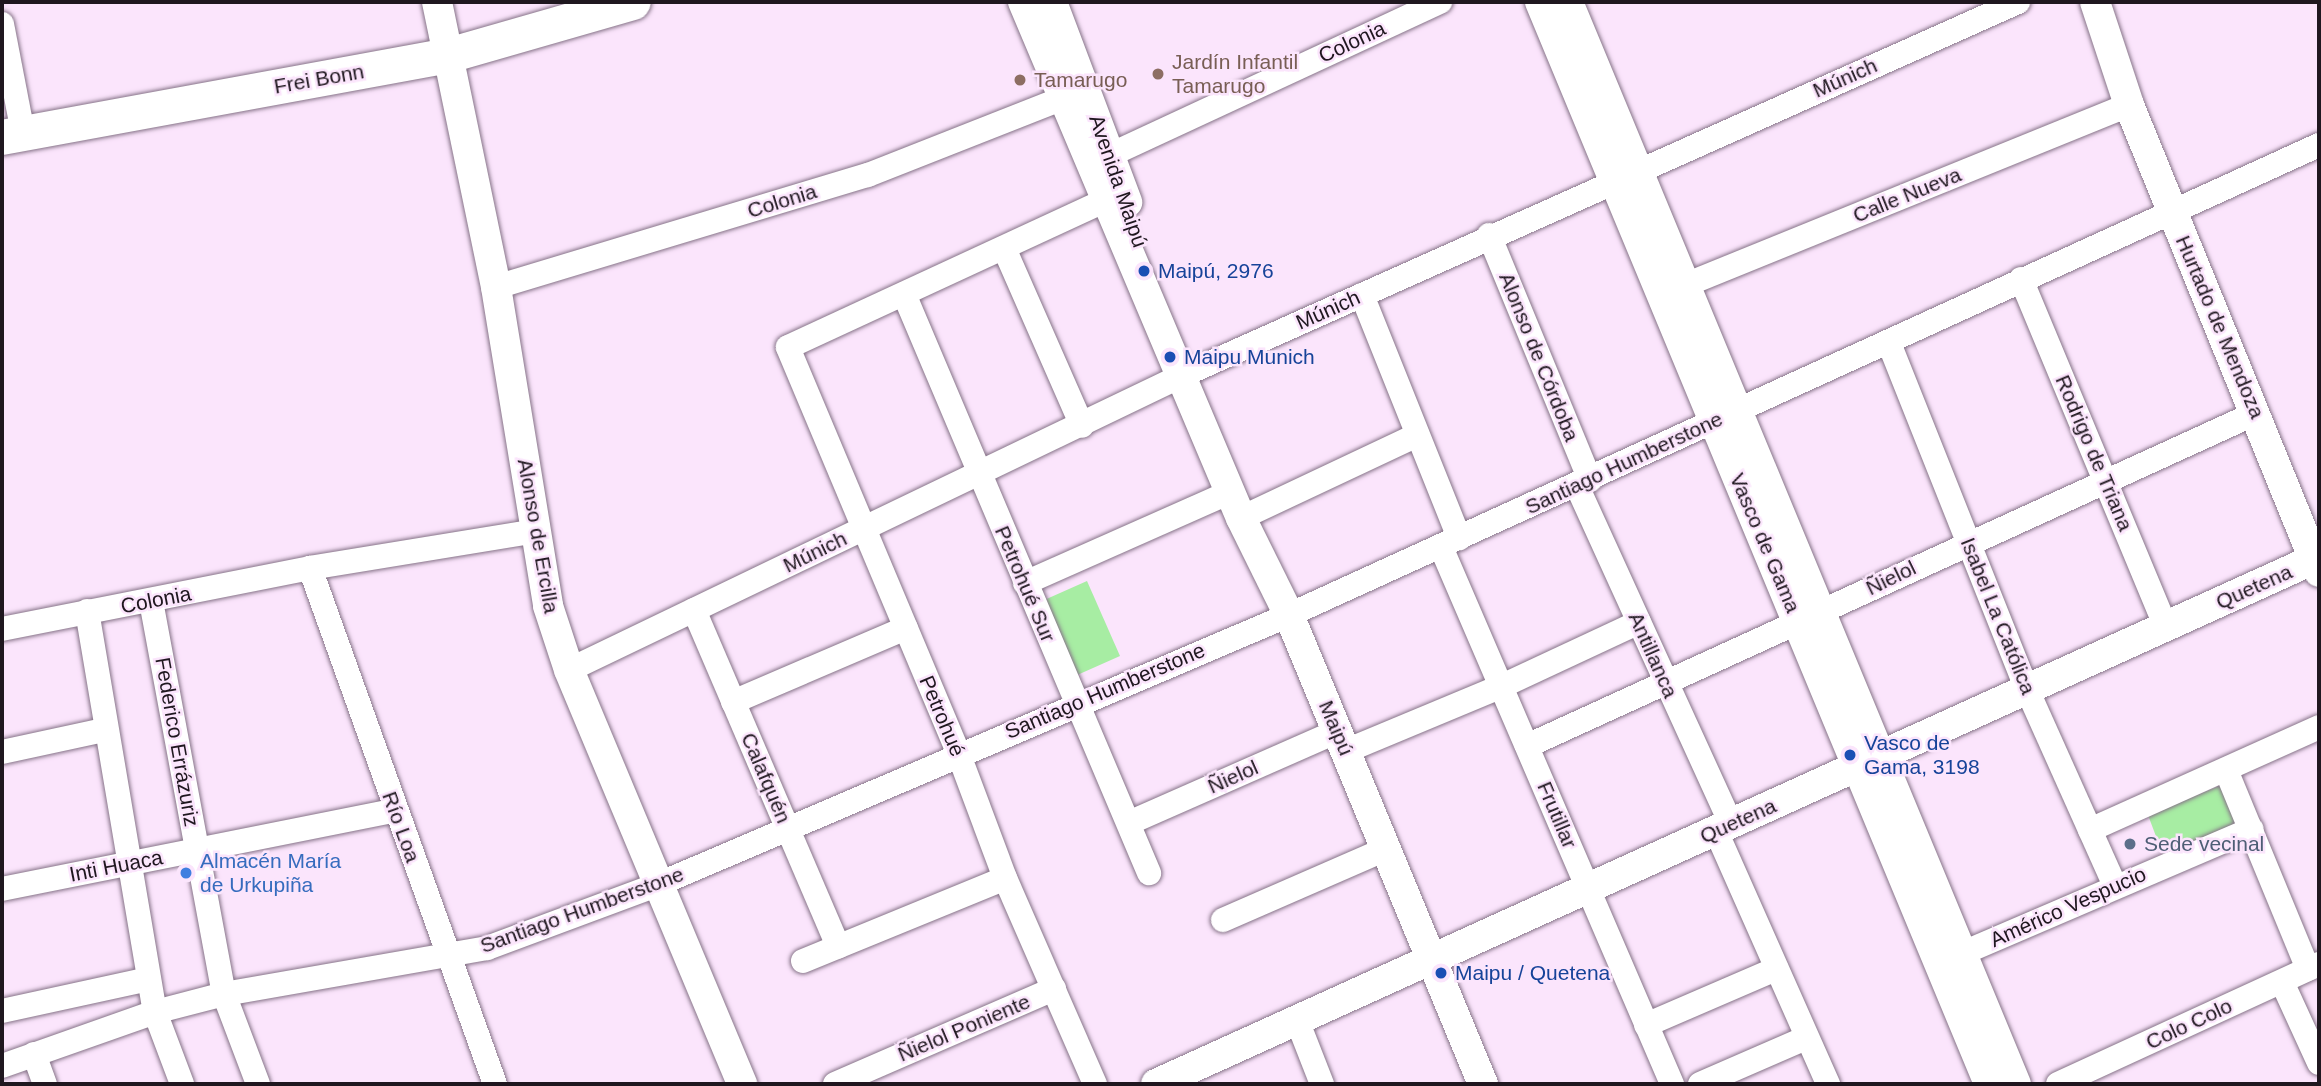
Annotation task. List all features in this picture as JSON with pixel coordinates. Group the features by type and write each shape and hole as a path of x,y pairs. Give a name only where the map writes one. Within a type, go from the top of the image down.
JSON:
{"main road":[{"name":"Frei Bonn","path":"12,135 448,55 633,2"}],"street":[{"name":"Alonso de Ercilla","path":"437,2 496,287 548,606 569,670 742,1084"},
{"name":"Avenida Maipú","path":"1023,2 1181,376"},
{"name":"Avenida Maipú","path":"1052,2 1112,154 1181,376"},
{"name":"Colonia","path":"1112,154 1440,2"},
{"name":"Vasco de Gama","path":"1540,2 1685,285 1727,415"},
{"name":"Vasco de Gama","path":"1568,2 1626,174 1870,761 1989,1084"},
{"name":"Múnich","path":"569,670 1082,426 1181,376 1362,295 1489,234 2018,2"},
{"name":"Hurtado de Mendoza","path":"2084,2 2125,93 2318,563"},
{"name":"Hurtado de Mendoza","path":"2095,2 2125,93"},
{"path":"2,24 12,135"},
{"name":"Calle Nueva","path":"1685,285 2125,93"},
{"name":"Colonia","path":"496,287 868,175 1062,99"},
{"name":"Santiago Humberstone","path":"2,1066 155,1012 224,993 487,948 659,884 958,752 1289,615 2319,145"},
{"path":"904,294 1108,199"},
{"name":"Alonso de Córdoba","path":"1489,234 1583,483"},
{"path":"1003,248 1082,426"},
{"name":"Rodrigo de Triana","path":"2021,279 2166,626"},
{"name":"Petrohué","path":"904,294 788,347 958,752 1005,878 1095,1084"},
{"name":"Petrohué Sur","path":"904,294 1149,873"},
{"name":"Frutillar","path":"1362,295 1418,435 1450,542 1502,686 1672,1084"},
{"name":"Isabel La Católica","path":"1889,343 2026,687 2115,886"},
{"name":"Maipú","path":"1181,376 1236,505 1289,615 1342,741 1383,850 1483,1084"},
{"name":"Ñielol","path":"1527,746 1969,541 2256,413"},
{"path":"1025,583 1418,435"},
{"name":"Antillanca","path":"1583,483 1723,827 1776,969 1828,1084"},
{"name":"Colonia","path":"2,628 310,568 536,531"},
{"name":"Quetena","path":"1156,1084 1870,761 2026,687 2318,563"},
{"name":"Río Loa","path":"310,568 394,811 495,1084"},
{"name":"Federico Errázuriz","path":"151,601 224,993 258,1084"},
{"name":"Calafquén","path":"694,610 838,946"},
{"path":"87,611 104,730 133,863 155,1012 182,1084"},
{"name":"Ñielol","path":"1129,823 1342,741 1502,686 1639,622"},
{"path":"733,702 905,628"},
{"path":"2091,830 2319,727"},
{"path":"2,752 104,730"},
{"name":"Vasco de Gama","path":"1870,761 1963,953 2016,1084"},
{"path":"2226,769 2314,967"},
{"name":"Inti Huaca","path":"2,889 394,811"},
{"name":"Américo Vespucio","path":"1963,953 2252,829"},
{"path":"1223,919 1383,850"},
{"path":"803,961 1005,878"},
{"name":"Colo Colo","path":"2058,1084 2314,967"},
{"path":"1646,1025 1776,969"},
{"path":"2,1011 149,979"},
{"path":"2282,982 2319,1063"},
{"name":"Ñielol Poniente","path":"835,1084 1054,989"},
{"path":"1297,1020 1322,1084"},
{"path":"1700,1084 1807,1038"},
{"path":"34,1054 45,1084"}],"green space":[{"path":"1087,581 1120,656 1075,676 1042,601"},
{"path":"2224,784 2240,822 2163,855 2148,815"}],"place":[{"name":"Jardín Infantil Tamarugo","path":"1158,74"},
{"name":"Tamarugo","path":"1020,80"},
{"name":"Maipú, 2976","path":"1144,271"},
{"name":"Maipu Munich","path":"1170,357"},
{"name":"Vasco de Gama, 3198","path":"1850,755"},
{"name":"Sede vecinal","path":"2130,844"},
{"name":"Almacén María de Urkupiña","path":"186,873"},
{"name":"Maipu / Quetena","path":"1441,973"}]}
